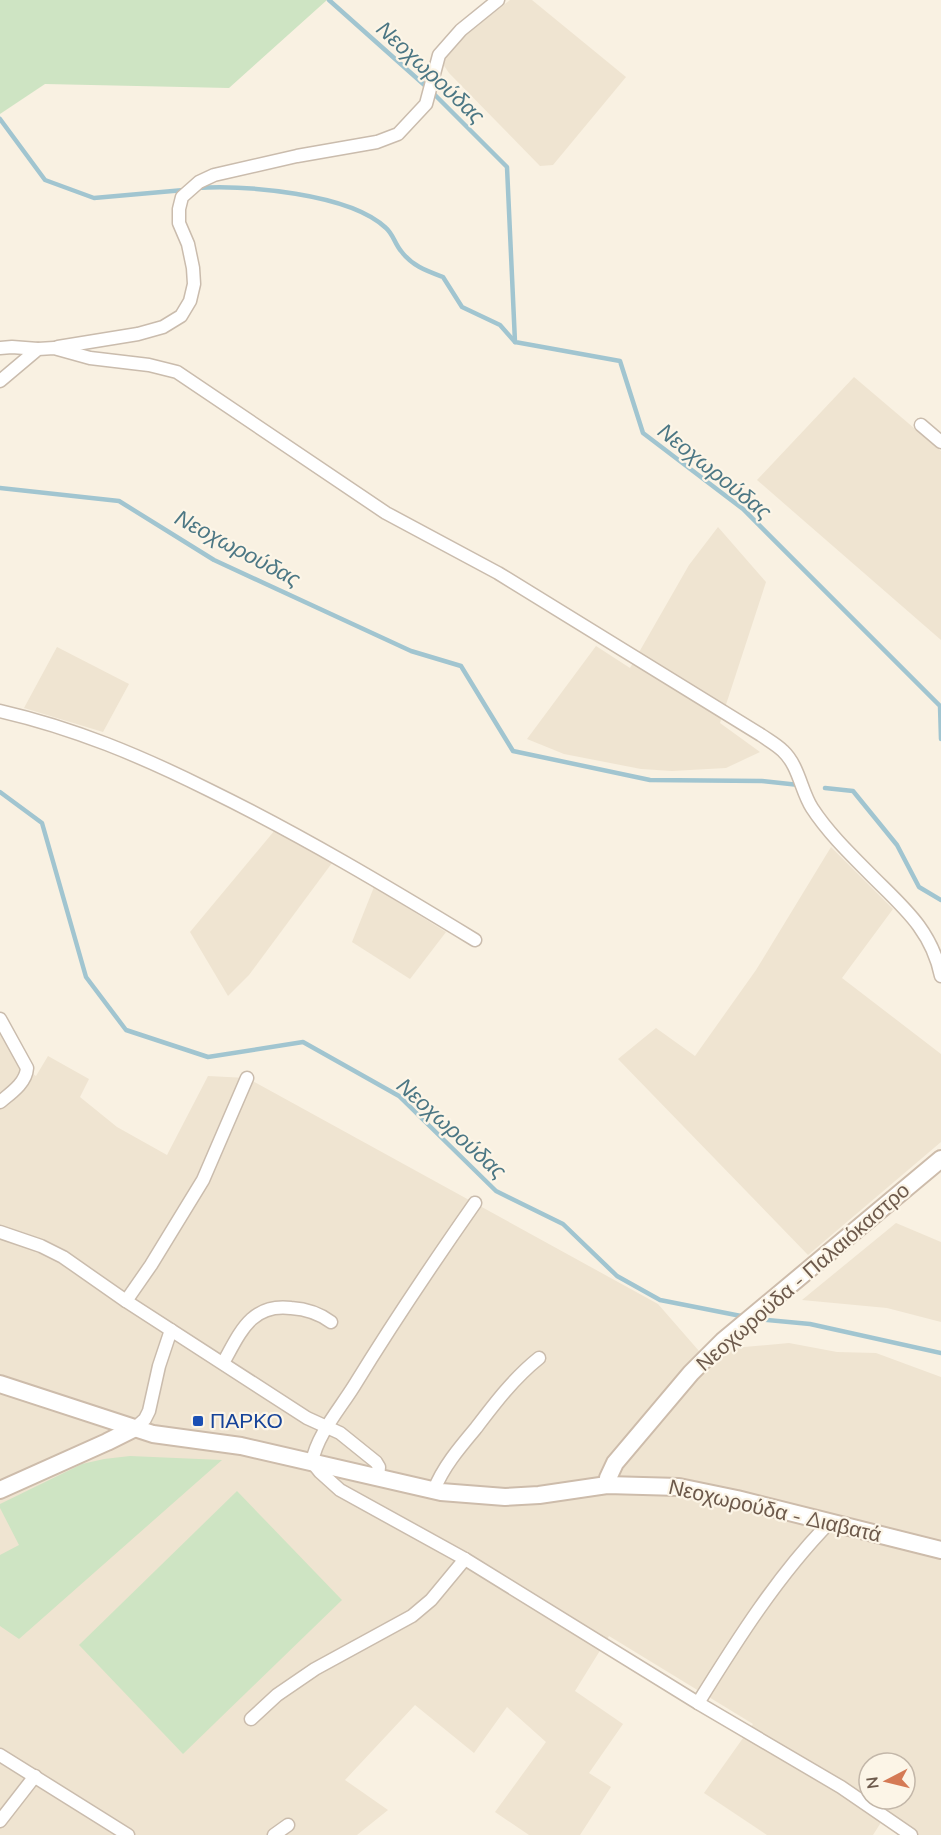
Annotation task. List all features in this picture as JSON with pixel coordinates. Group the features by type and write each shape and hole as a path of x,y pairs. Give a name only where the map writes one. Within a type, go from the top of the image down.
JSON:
{"street":[{"path":"0,348 54,348 138,334 163,327 181,316 190,301 194,284 188,244 179,223 182,197 199,182 214,176 297,156 377,142 398,134 426,104 439,55 461,30 498,0"},
{"path":"54,348 90,358 149,364 177,372 386,513 498,573 761,735 784,752 796,770 811,807 831,832 866,871 907,909 926,934 941,976"},
{"path":"0,381 38,349"},
{"path":"921,425 941,442"},
{"path":"0,711 41,721 98,740 199,785 259,814 338,858 475,940"},
{"path":"0,1018 27,1068 26,1075 18,1088 0,1102"},
{"path":"126,1301 151,1265 199,1186 247,1078"},
{"name":"Νεοχωρούδα - Παλαιόκαστρο","path":"607,1485 615,1463 691,1373 723,1341 941,1159"},
{"path":"475,1203 409,1297 328,1427 314,1452 312,1462 340,1490 465,1559 698,1703 841,1787 910,1835"},
{"path":"0,1232 50,1250 307,1418 340,1433 376,1462 379,1467 378,1478"},
{"path":"223,1363 238,1336 251,1320 264,1310 280,1306 298,1308 313,1312 331,1322"},
{"path":"0,1490 135,1428 147,1416 159,1366 171,1330"},
{"path":"434,1490 454,1456 487,1413 517,1378 539,1358"},
{"name":"Νεοχωρούδα - Διαβατά","path":"0,1384 161,1436 213,1441 434,1490 482,1496 521,1496 607,1485 657,1485 696,1490 941,1550"},
{"path":"698,1703 756,1614 816,1536 830,1522"},
{"path":"251,1719 277,1695 315,1669 412,1616 431,1600 465,1559"},
{"path":"0,1755 128,1835"},
{"path":"0,1821 35,1776"},
{"path":"274,1835 288,1825"}],"shaded area":[{"path":"510,0 532,0 626,77 553,165 540,166 449,73 440,60 452,46"},
{"path":"854,377 941,451 941,640 757,480"},
{"path":"718,527 766,582 720,723 760,752 726,768 672,771 641,769 564,754 527,739 596,646 630,668 689,565"},
{"path":"57,647 129,684 103,732 24,708"},
{"path":"275,830 332,863 249,975 228,996 190,932"},
{"path":"831,847 893,909 842,978 941,1054 941,1142 808,1255 618,1059 656,1028 695,1056 756,970"},
{"path":"374,887 446,932 410,979 352,942"},
{"path":"0,1032 22,1067 36,1076 48,1056 89,1079 80,1097 117,1127 167,1155 208,1076 247,1078 658,1304 699,1351 789,1343 837,1352 876,1353 941,1377 941,1835 916,1835 887,1813 873,1835 767,1835 704,1793 753,1724 609,1636 575,1691 623,1724 589,1773 611,1787 580,1835 529,1835 495,1812 546,1742 507,1707 474,1753 415,1705 345,1780 388,1810 357,1835 0,1835"},
{"path":"896,1223 941,1242 941,1322 887,1308 802,1300"}],"green space":[{"path":"0,0 327,0 229,88 45,84 0,114"},
{"path":"130,1456 222,1460 19,1639 0,1626 0,1555 19,1545 0,1504 82,1464"},
{"path":"237,1491 342,1600 183,1754 79,1645"}],"waterway":[{"name":"Νεοχωρούδας","path":"329,0 430,90 507,167 515,342 620,361 643,433 743,509 940,706 941,739"},
{"path":"0,119 45,180 94,198 184,190"},
{"path":"196,188 241,188 295,194 323,199 369,216 388,230 410,261 443,277 462,307 500,325 515,342"},
{"name":"Νεοχωρούδας","path":"0,488 119,501 214,560 411,651 461,666 513,751 650,780 762,781 799,785"},
{"name":"Νεοχωρούδας","path":"825,788 853,791 897,845 919,887 941,900"},
{"name":"Νεοχωρούδας","path":"0,792 42,823 86,977 126,1030 208,1057 303,1042 399,1096 496,1191 563,1224 617,1276 660,1300 746,1317"},
{"name":"Νεοχωρούδας","path":"757,1319 810,1324 941,1353"}],"place":[{"name":"ΠΑΡΚΟ","path":"198,1421"}]}
